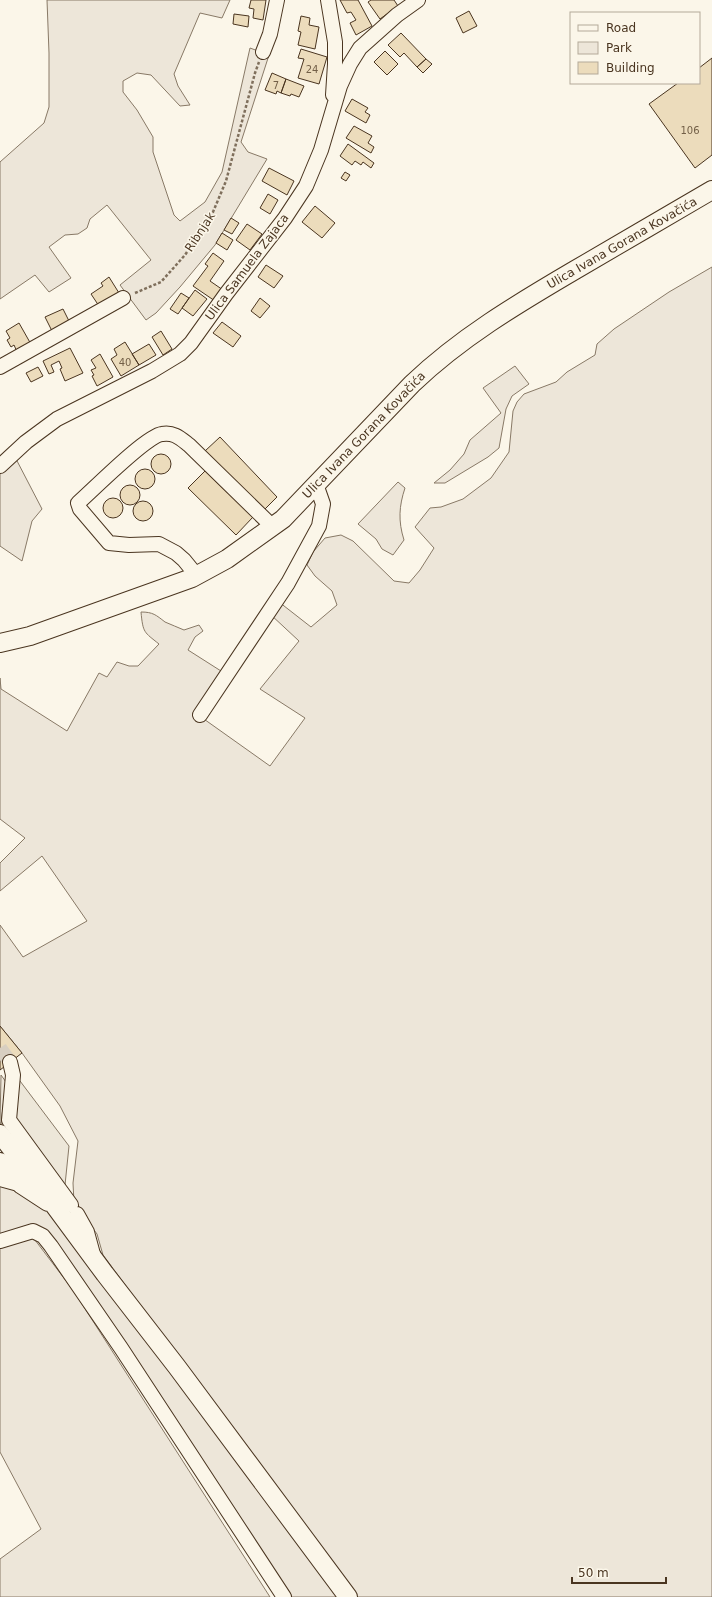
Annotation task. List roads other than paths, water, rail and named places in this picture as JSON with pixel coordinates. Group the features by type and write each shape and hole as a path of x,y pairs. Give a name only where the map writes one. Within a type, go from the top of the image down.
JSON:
{"main road":[{"name":"Ulica Ivana Gorana Kovačića","path":"1,643 30,636 197,576 227,559 283,519 412,384 460,343 498,316 534,294 712,190"},
{"path":"0,1134 40,1185 67,1208 95,1260 177,1367 348,1597"},
{"path":"0,1162 22,1185 67,1208"}],"street":[{"path":"263,52 270,34 277,0"},
{"path":"328,0 335,42 335,64 332,90 335,105"},
{"name":"Ulica Samuela Zajaca","path":"0,466 26,442 57,419 152,371 180,354 191,344 226,294 285,218 306,186 321,150 340,86 350,64 360,48 397,15 418,0"},
{"path":"0,368 123,298"},
{"path":"197,576 176,553 159,544 129,545 109,543 80,509 78,503 147,441 161,434 176,434 273,527"},
{"path":"200,714 288,583 319,526 323,512 323,504 316,484"},
{"path":"10,1062 13,1075 9,1120 67,1208 87,1232 95,1260"},
{"path":"0,1179 22,1185"},
{"path":"0,1241 33,1231 43,1236 52,1246 121,1348 284,1597"}],"tunnel":[{"path":"0,1048 10,1062"}]}
